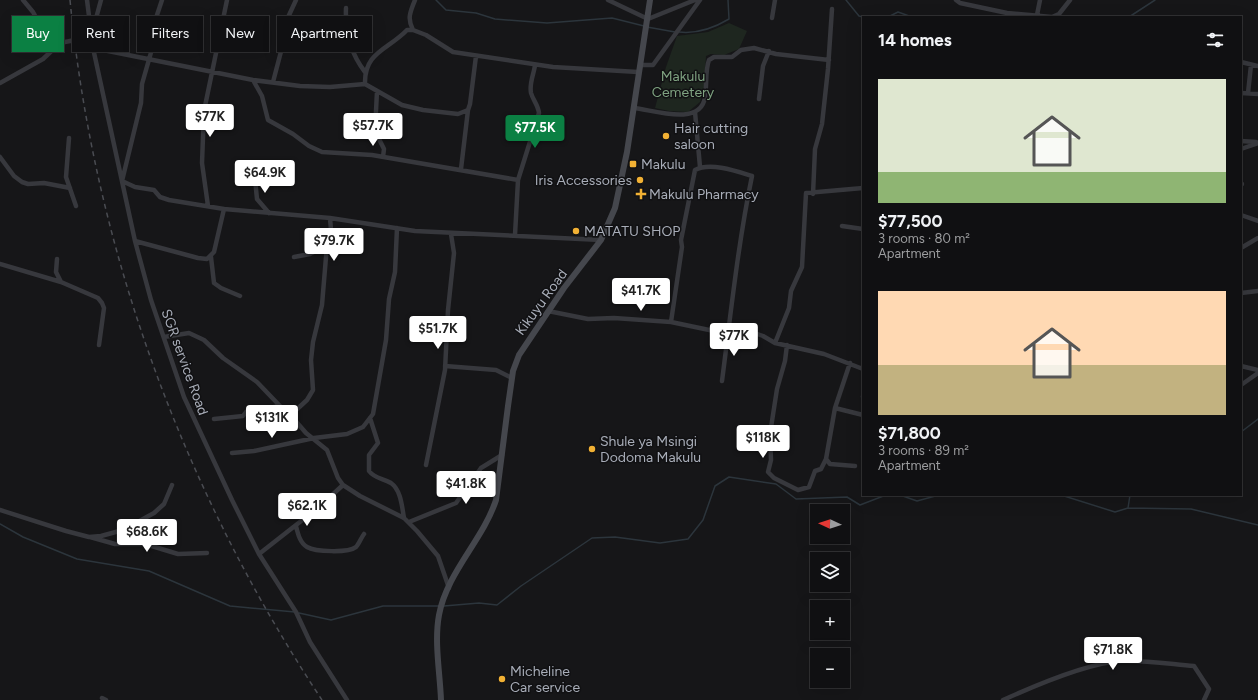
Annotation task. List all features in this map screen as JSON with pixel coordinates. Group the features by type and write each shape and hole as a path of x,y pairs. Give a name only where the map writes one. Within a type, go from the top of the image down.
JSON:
{"main road":[{"name":"Kikuyu Road","path":"441,700 438,645 439,614 458,568 491,515 496,500 512,378 519,355 548,312 601,240 615,208 621,185 634,108 638,72 650,0"}],"street":[{"path":"23,0 35,16"},
{"name":"SGR service Road","path":"87,0 89,16"},
{"path":"97,16 101,0"},
{"path":"162,0 157,15 156,33 142,84 141,103 122,181 135,187 154,190 160,197 169,200 224,209 330,218 451,234 601,240"},
{"path":"208,206 202,163 204,111 227,0"},
{"path":"273,82 284,40 284,26 296,0"},
{"path":"413,30 409,23 409,14 415,0"},
{"path":"608,0 647,21 695,0"},
{"path":"640,65 653,65 700,0"},
{"path":"772,18 775,0"},
{"path":"956,0 960,3 1007,13 1037,16 1040,0"},
{"path":"1054,16 1059,14 1070,0"},
{"path":"346,8 346,31 354,56 365,72"},
{"path":"813,194 815,149 822,124 829,60 832,9"},
{"path":"365,84 365,72 370,60 407,30 413,30 426,35 448,50 476,56 535,64 638,72"},
{"path":"64,42 70,41"},
{"path":"634,108 683,115 695,112 705,100 707,65 711,58 732,57 741,50 754,48 829,60"},
{"path":"759,99 763,66 769,51"},
{"path":"0,82 43,59 50,52"},
{"name":"SGR service Road","path":"94,52 122,181 151,300 184,397 259,554 296,612 310,642 347,700"},
{"path":"113,52 213,70 253,80 318,87 365,84 402,105 423,110 458,114 468,110"},
{"path":"461,170 476,56"},
{"path":"1242,62 1258,66"},
{"path":"515,236 518,180 539,113 538,106 531,93 531,81 535,64"},
{"path":"1248,93 1250,65"},
{"path":"253,80 262,96 268,120 293,134 309,146 322,152 383,157 518,180"},
{"path":"377,91 375,131 384,149 383,157"},
{"path":"1242,93 1258,94"},
{"path":"695,112 700,167"},
{"path":"69,138 66,177 76,206"},
{"path":"1242,140 1258,143"},
{"path":"1242,149 1258,143"},
{"path":"0,157 14,176 22,182 28,184 44,183 70,188"},
{"path":"671,322 682,247 681,240 692,177 695,170 700,167 738,172 752,176 739,239 735,288 727,331 722,381"},
{"path":"255,178 258,199 269,213"},
{"path":"775,343 789,308 790,291 802,268 806,193 813,194 862,188"},
{"path":"224,209 216,245 211,257 214,283 221,288 240,296"},
{"path":"1242,215 1258,221"},
{"path":"292,415 307,400 312,390 311,360 313,342 322,305 327,245 331,230 330,218"},
{"path":"842,226 862,228"},
{"path":"232,453 254,452 314,438 346,434 363,427 370,418 375,409 386,340 389,300 395,272 397,228"},
{"path":"426,465 445,366 448,310 454,253 451,234"},
{"path":"1242,247 1258,238"},
{"path":"136,241 198,258 211,257"},
{"path":"1251,242 1258,244"},
{"path":"294,257 310,254 327,245"},
{"path":"57,259 56,272 61,282"},
{"path":"0,264 61,282 98,298 104,308 100,345"},
{"path":"1242,293 1258,291"},
{"path":"548,312 588,319 614,318 671,322 714,331 749,331 763,336 775,343 824,354 862,369"},
{"path":"164,337 189,334 204,340 223,358 257,382 280,406 292,415 297,424 327,450 338,478 343,485 360,496 409,522 438,556 449,588"},
{"path":"786,345 785,361 777,389 770,434 771,460 768,472 774,478 798,490 809,486 815,471 821,469 826,460 835,408 850,363"},
{"path":"445,366 496,370 512,378"},
{"path":"1242,366 1258,371"},
{"path":"1242,384 1258,371"},
{"path":"214,419 242,416 246,412 280,406"},
{"path":"835,408 862,415"},
{"path":"370,418 378,443 369,455 369,471 376,478 392,483 396,490 404,518"},
{"path":"409,522 456,503 481,468 502,455"},
{"path":"826,460 830,464 855,466"},
{"path":"89,537 123,530 154,513 164,504 172,485"},
{"path":"259,554 296,526 343,485"},
{"path":"0,510 66,532 115,544 145,544 178,554 207,553"},
{"path":"296,526 302,542 307,547 314,550 349,550 355,548 364,534"},
{"path":"1003,700 1032,686 1079,671 1120,661 1194,666 1209,688 1204,700"}],"green space":[{"name":"Makulu Cemetery","path":"729,23 747,31 739,49 724,55 711,54 706,56 704,88 700,102 688,112 669,111 655,108 666,67 677,36 708,32"}],"waterway":[{"path":"436,0 446,10 476,13 495,19 547,23 612,18 644,26"},
{"path":"679,32 705,30 729,19 728,0"},
{"path":"846,0 859,16 862,17"},
{"path":"1131,16 1155,0"},
{"path":"890,16 898,12 909,16"},
{"path":"647,27 675,32"},
{"path":"1242,431 1258,419"},
{"path":"444,606 479,603 497,605 521,586 592,538 615,537 660,543 688,539 703,520 715,486 729,477 776,484 796,499 847,497 860,505 883,496"},
{"path":"903,496 917,501 935,496"},
{"path":"1064,496 1115,512 1128,508 1130,496"},
{"path":"1128,508 1191,509 1258,525"},
{"path":"0,524 23,537 77,559 149,571 230,606 295,612"},
{"path":"299,613 331,620 383,606 439,606"}],"railway":[{"path":"70,0 82,93 100,185 124,276 153,365 188,453 228,538 273,620 322,700"}],"place":[{"name":"Hair cutting saloon","path":"666,136"},
{"name":"Makulu","path":"633,164"},
{"name":"Iris Accessories","path":"640,180"},
{"name":"Makulu Pharmacy","path":"641,194"},
{"name":"MATATU SHOP","path":"576,231"},
{"name":"Shule ya Msingi Dodoma Makulu","path":"592,449"},
{"name":"Micheline Car service","path":"502,679"}]}
